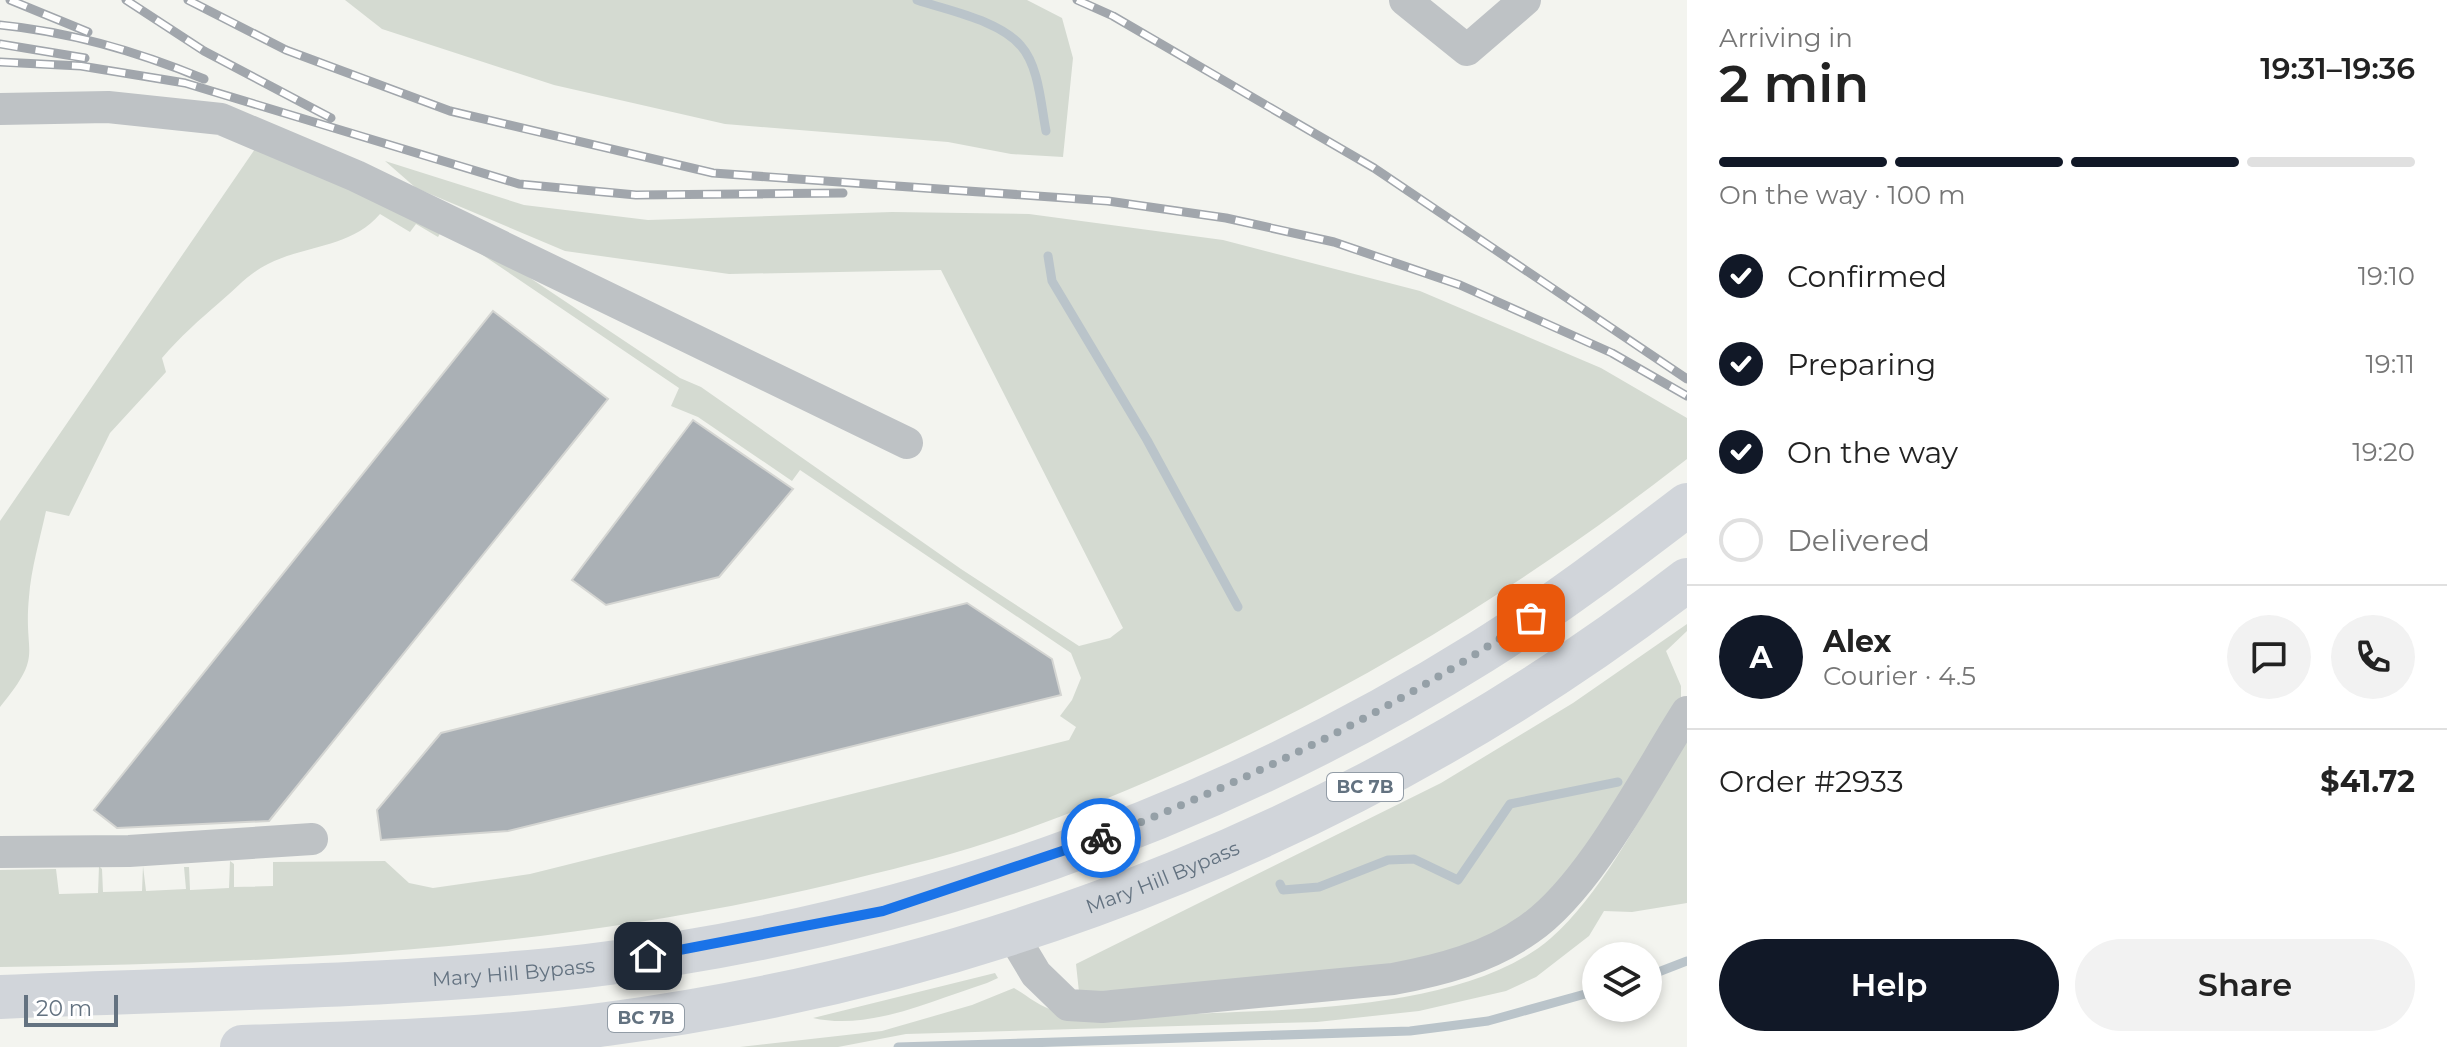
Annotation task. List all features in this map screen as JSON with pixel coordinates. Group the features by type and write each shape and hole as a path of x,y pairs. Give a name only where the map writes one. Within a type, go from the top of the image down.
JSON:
{"highway":[{"name":"Mary Hill Bypass","path":"0,997 295,987 588,965 708,947 883,911 1074,849 1208,795 1346,728 1480,652 1606,568 1687,505"},
{"name":"Mary Hill Bypass","path":"242,1047 481,1036 605,1024 726,1006 896,968 1012,934 1100,905 1236,848 1374,783 1508,705 1687,580"}],"lane":[{"path":"1405,0 1467,50 1525,0"},
{"path":"0,109 108,107 221,119 356,176 907,443"},
{"path":"1012,934 1036,974 1068,1005 1102,1007 1393,979 1440,970 1485,955 1531,928 1579,882 1687,712"},
{"path":"0,852 129,851 312,839"}],"shaded area":[{"path":"345,0 1027,0 1062,18 1073,58 1063,157 1011,154 948,142 725,124 554,85 382,29"},
{"path":"257,146 473,240 680,378 701,387 961,569 1079,646 1110,638 1123,628 941,270 729,274 565,251 416,188 385,161 524,205 648,220 892,212 1029,214 1223,240 1420,291 1601,368 1687,418 1687,459 1529,573 1364,675 1191,762 1102,800 971,848 748,902 536,936 322,956 0,967 0,870 56,869 59,894 98,893 99,866 102,869 103,892 142,891 143,866 146,891 186,889 184,867 189,867 190,890 229,888 230,861 234,864 234,887 273,886 273,862 385,861 409,883 433,888 530,874 1069,740 1076,727 1060,716 1072,700 1081,678 1071,653 800,470 792,481 698,417 671,406 679,388 456,237 442,230 438,237 416,224 410,232 380,214 342,240 282,258 261,268 197,322 162,358 166,372 110,433 69,516 46,511 30,586 27,664 23,675 0,707 0,521"},
{"path":"1687,624 1687,631 1666,651 1681,686 1681,703 1534,924 1364,979 1079,992 1076,964 1441,783 1573,703"},
{"path":"1687,739 1687,903 1632,912 1604,911 1589,936 1536,977 1506,991 1419,1011 1317,1022 906,1034 838,1047 740,1047 882,1031 972,1005 1014,988 1040,1005 1057,1011 1135,1017 1297,1009 1390,1000 1479,978 1518,961 1551,938 1571,919 1625,844"},
{"path":"995,973 998,978 987,983 901,1012 857,1020 813,1018"}],"building":[{"path":"493,311 608,399 269,821 117,828 94,810"},
{"path":"693,420 793,489 719,577 606,605 572,580"},
{"path":"967,603 1052,659 1061,695 508,831 381,840 377,810 441,733"}],"waterway":[{"path":"917,0 987,23 1012,37 1021,46 1036,75 1046,131"},
{"path":"1048,256 1052,281 1147,440 1238,607"},
{"path":"1280,884 1283,890 1319,887 1388,860 1414,859 1458,880 1510,804 1618,782"},
{"path":"1662,971 1687,961"},
{"path":"898,1047 1410,1031 1488,1021 1582,995"}],"railway":[{"path":"10,0 88,32"},
{"path":"126,0 204,51 331,118"},
{"path":"188,0 286,50 450,111 713,173 1108,201 1226,218 1334,242 1460,285 1612,353 1687,396"},
{"path":"1077,0 1113,16 1374,168 1687,379"},
{"path":"0,25 104,44 204,79"},
{"path":"0,44 85,58"},
{"path":"0,62 81,66 185,83 519,184 636,195 843,193"}],"way so far":[{"path":"1101,838 1208,795 1346,728 1480,652 1531,618"}],"route":[{"path":"648,956 708,947 883,911 1101,838"}]}
